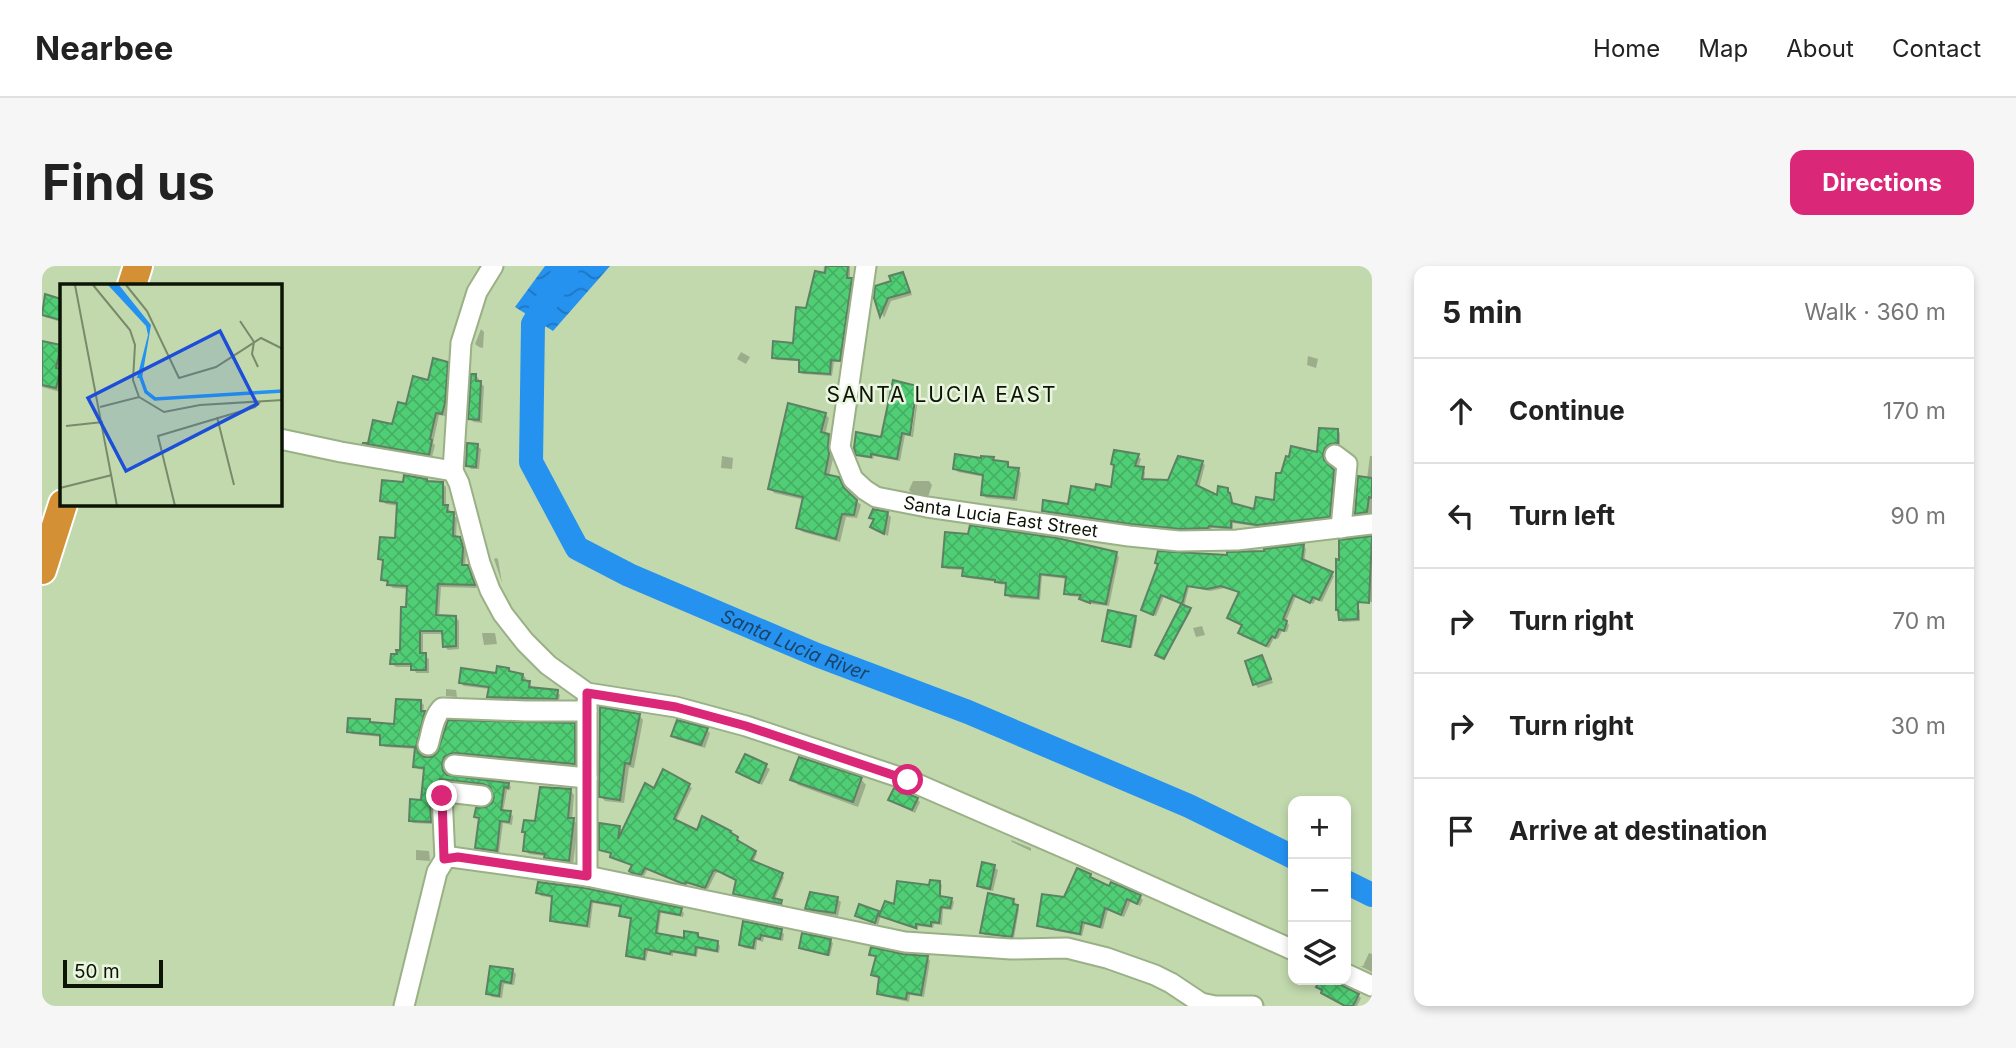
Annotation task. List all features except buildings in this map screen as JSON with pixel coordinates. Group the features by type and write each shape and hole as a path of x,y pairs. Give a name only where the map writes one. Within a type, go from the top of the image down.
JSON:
{"highway":[{"path":"132,284 138,266"},
{"path":"42,570 54,513"}],"street":[{"path":"493,266 470,308 461,343 453,471 459,483 480,563 494,599 525,642 587,702 587,876"},
{"name":"Santa Lucia East Street","path":"866,266 840,447 853,479 876,497 927,507 1179,541 1237,540 1372,524"},
{"path":"282,439 453,471"},
{"path":"1335,455 1347,464 1341,528"},
{"path":"428,745 435,719 442,708 526,711 587,702 688,710 746,726 908,780 1288,948"},
{"path":"454,765 587,778"},
{"path":"404,1006 437,872 444,859 442,794 447,792 482,796"},
{"path":"444,859 458,857 587,876 905,942 1011,949 1066,948 1107,958 1155,975 1201,1003 1215,1006 1253,1006"},
{"path":"1351,976 1372,986"}],"water":[{"path":"545,266 610,266 553,331 515,307"}],"waterway":[{"name":"Santa Lucia River","path":"568,266 533,324 531,462 577,548 629,575 817,655 968,712 1189,806 1288,855"},
{"name":"Santa Lucia River","path":"1351,884 1372,895"}],"district":[{"name":"SANTA LUCIA EAST","path":"942,395"}],"route":[{"path":"442,796 444,859 458,857 587,876 587,693 676,707 746,726 908,780"}]}
